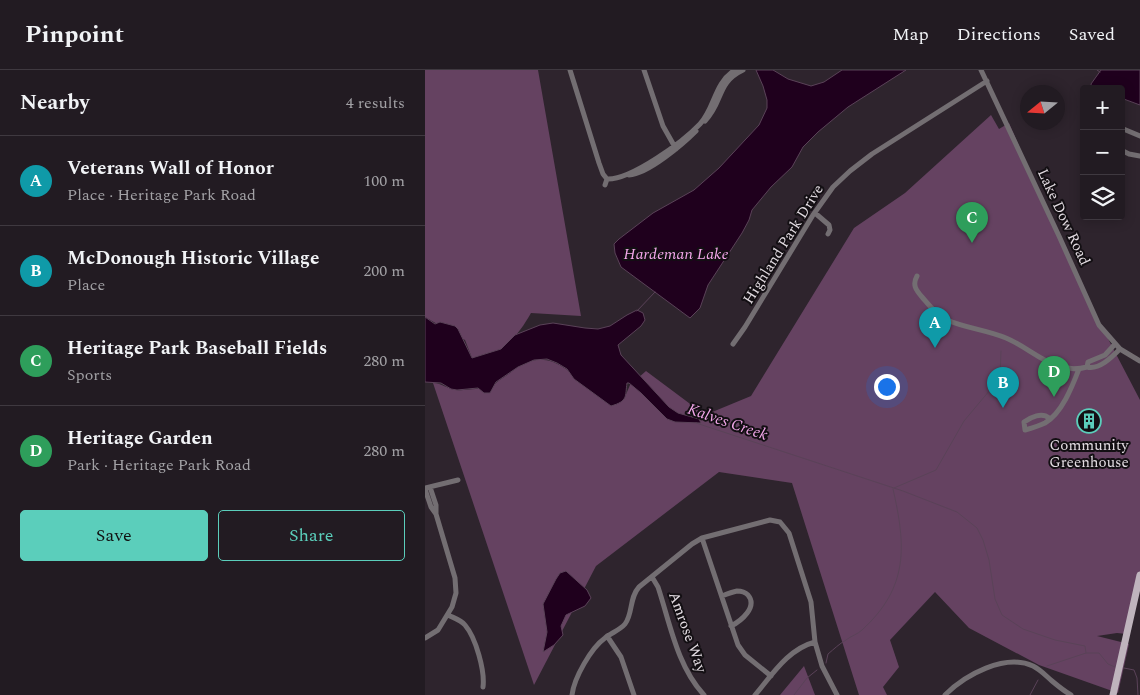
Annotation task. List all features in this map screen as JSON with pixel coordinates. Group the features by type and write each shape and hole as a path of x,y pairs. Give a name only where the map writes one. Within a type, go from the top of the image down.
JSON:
{"main road":[{"path":"1113,695 1140,575"}],"street":[{"path":"571,70 601,169 607,179"},
{"path":"645,70 662,125 676,148"},
{"path":"676,148 699,125 710,109 720,83 735,70"},
{"path":"607,179 617,179 644,171 686,142 712,113 725,82 743,70"},
{"name":"Lake Dow Road","path":"981,70 1099,325 1120,350 1140,361"},
{"name":"Highland Park Drive","path":"733,344 815,213 833,188 850,171 872,154 987,81"},
{"path":"1125,129 1140,136"},
{"path":"1125,152 1140,156"},
{"path":"605,185 607,179"},
{"path":"815,213 829,225 830,230 828,234"},
{"path":"917,276 914,284 917,290 930,307 947,320 1022,345 1043,361 1057,366 1079,369 1092,368 1111,358 1120,350"},
{"path":"1087,367 1088,362 1106,353 1115,344"},
{"path":"1106,353 1111,358"},
{"path":"1049,418 1040,415 1026,420 1023,431 1046,422 1054,415 1072,389 1079,369"},
{"path":"425,638 438,630 448,615 456,593 455,578 435,514 436,505 427,488 458,480"},
{"path":"572,695 574,686 587,658 596,646 624,624 629,616 634,593 639,587 702,538 775,520 784,525 789,533 811,602 815,642 822,666 837,695"},
{"path":"702,538 741,651 771,676"},
{"name":"Amrose Way","path":"652,577 658,587 685,667 691,680 704,695"},
{"path":"722,596 739,591 745,593 750,600 748,612 731,626"},
{"path":"448,615 463,623 471,635 483,673 483,687"},
{"path":"607,636 620,655 634,695"},
{"path":"755,695 794,651 804,645 815,642"},
{"path":"945,695 970,675 1001,663 1015,661 1033,666 1071,695"}],"shaded area":[{"path":"425,70 538,70 581,316 531,313 518,333 501,349 472,358 465,340 425,317"},
{"path":"991,115 999,129 1009,123 1080,285 1140,400 1140,572 1127,634 1117,633 1097,636 1129,644 1118,693 1039,665 969,628 935,592 890,640 899,667 883,687 887,695 859,695 792,483 719,472 596,566 534,685 433,383 456,390 479,389 491,391 499,380 517,368 531,361 545,360 559,364 576,380 607,403 624,399 630,385 646,371 705,415 751,396 854,228 905,193"},
{"path":"804,666 815,695 780,695"}],"water":[{"name":"Hardeman Lake","path":"756,70 773,70 788,79 811,86 824,82 842,70 906,70 848,107 803,147 792,167 771,187 752,210 742,233 708,285 700,308 690,318 621,267 615,253 614,244 653,213 694,190 719,168 759,125 767,108 767,100"},
{"path":"1101,70 1140,70 1140,105 1125,99 1125,85 1091,84"},
{"path":"637,310 643,313 645,320 641,326 618,345 621,355 669,407 678,413 699,419 701,423 675,422 667,419 629,383 627,383 625,398 611,406 574,379 567,369 547,359 534,360 518,367 496,382 490,393 484,393 478,388 457,390 441,383 425,382 425,317 435,324 440,322 455,326 472,358 501,349 515,335 540,325 553,323 598,329 610,326"},
{"path":"566,571 587,590 591,598 585,606 566,615 561,626 563,635 554,645 543,652 547,632 543,604 560,573"}],"waterway":[{"path":"637,311 655,292"},
{"name":"Kalves Creek","path":"894,488 936,470 964,421 1000,378 1001,351"},
{"name":"Kalves Creek","path":"696,423 903,491 957,512 977,528 983,540 989,560 995,599 1002,615 1023,629 1055,640 1085,646 1086,653"},
{"path":"826,663 828,654 860,631 877,614 889,598 896,582 900,565 901,547 893,489"},
{"name":"Kalves Creek","path":"1047,666 1086,653 1099,653 1108,664 1115,667"},
{"name":"Kalves Creek","path":"1124,668 1134,670 1137,678 1138,695"},
{"path":"794,695 807,678 817,670"},
{"path":"1030,695 1038,680"}],"place":[{"name":"Heritage Park Baseball Fields","path":"972,243"},
{"name":"Veterans Wall of Honor","path":"935,348"},
{"name":"Heritage Garden","path":"1054,397"},
{"name":"McDonough Historic Village","path":"1003,408"},
{"name":"Community Greenhouse","path":"1089,421"}]}
